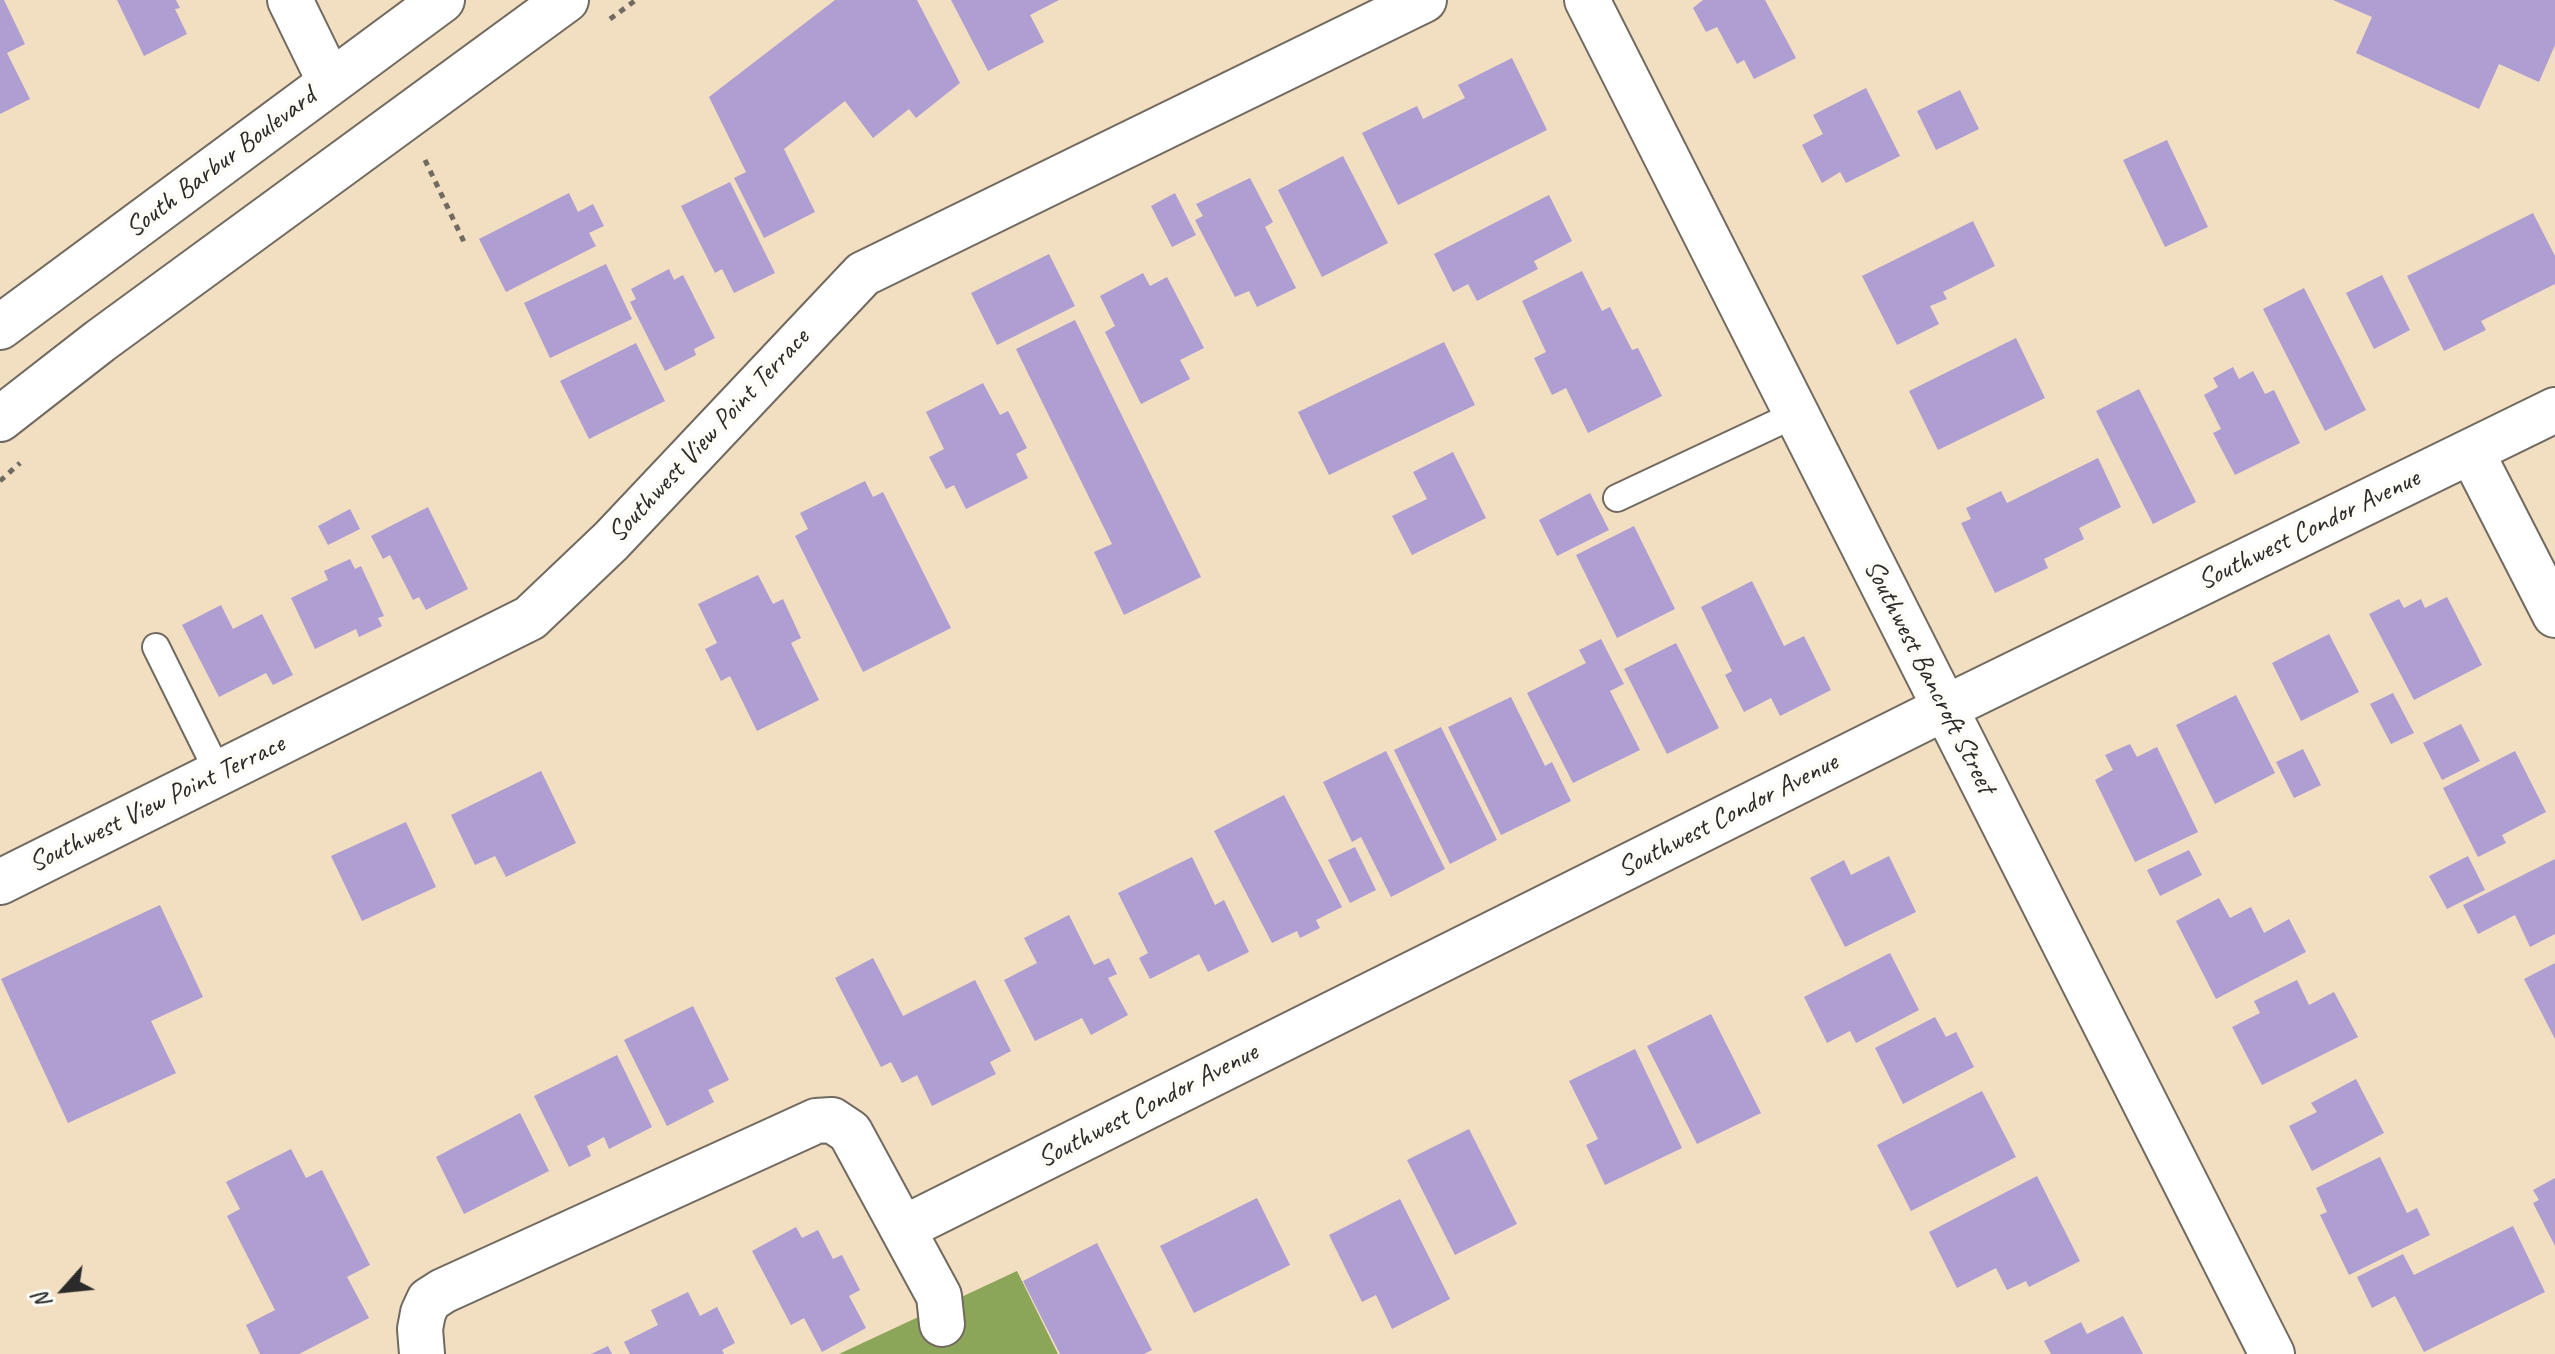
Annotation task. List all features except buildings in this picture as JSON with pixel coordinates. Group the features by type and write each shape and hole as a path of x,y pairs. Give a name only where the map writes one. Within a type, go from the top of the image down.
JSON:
{"street":[{"path":"290,0 330,82"},
{"name":"South Barbur Boulevard","path":"0,327 442,0"},
{"path":"0,419 100,341 566,0"},
{"name":"Southwest View Point Terrace","path":"0,882 530,618 611,541 863,274 1424,0"},
{"name":"Southwest Bancroft Street","path":"1587,0 2272,1354"},
{"name":"Southwest Condor Avenue","path":"904,1228 1945,708 2555,410"},
{"path":"2471,451 2555,615"},
{"path":"422,1354 420,1329 423,1313 429,1300 443,1291 795,1127 832,1120 850,1132 904,1228 939,1296 942,1324"}],"lane":[{"path":"1617,498 1796,414"},
{"path":"156,647 219,774"}],"path":[{"path":"423,155 466,246"}],"green space":[{"path":"1017,1271 1058,1354 839,1354"}]}
